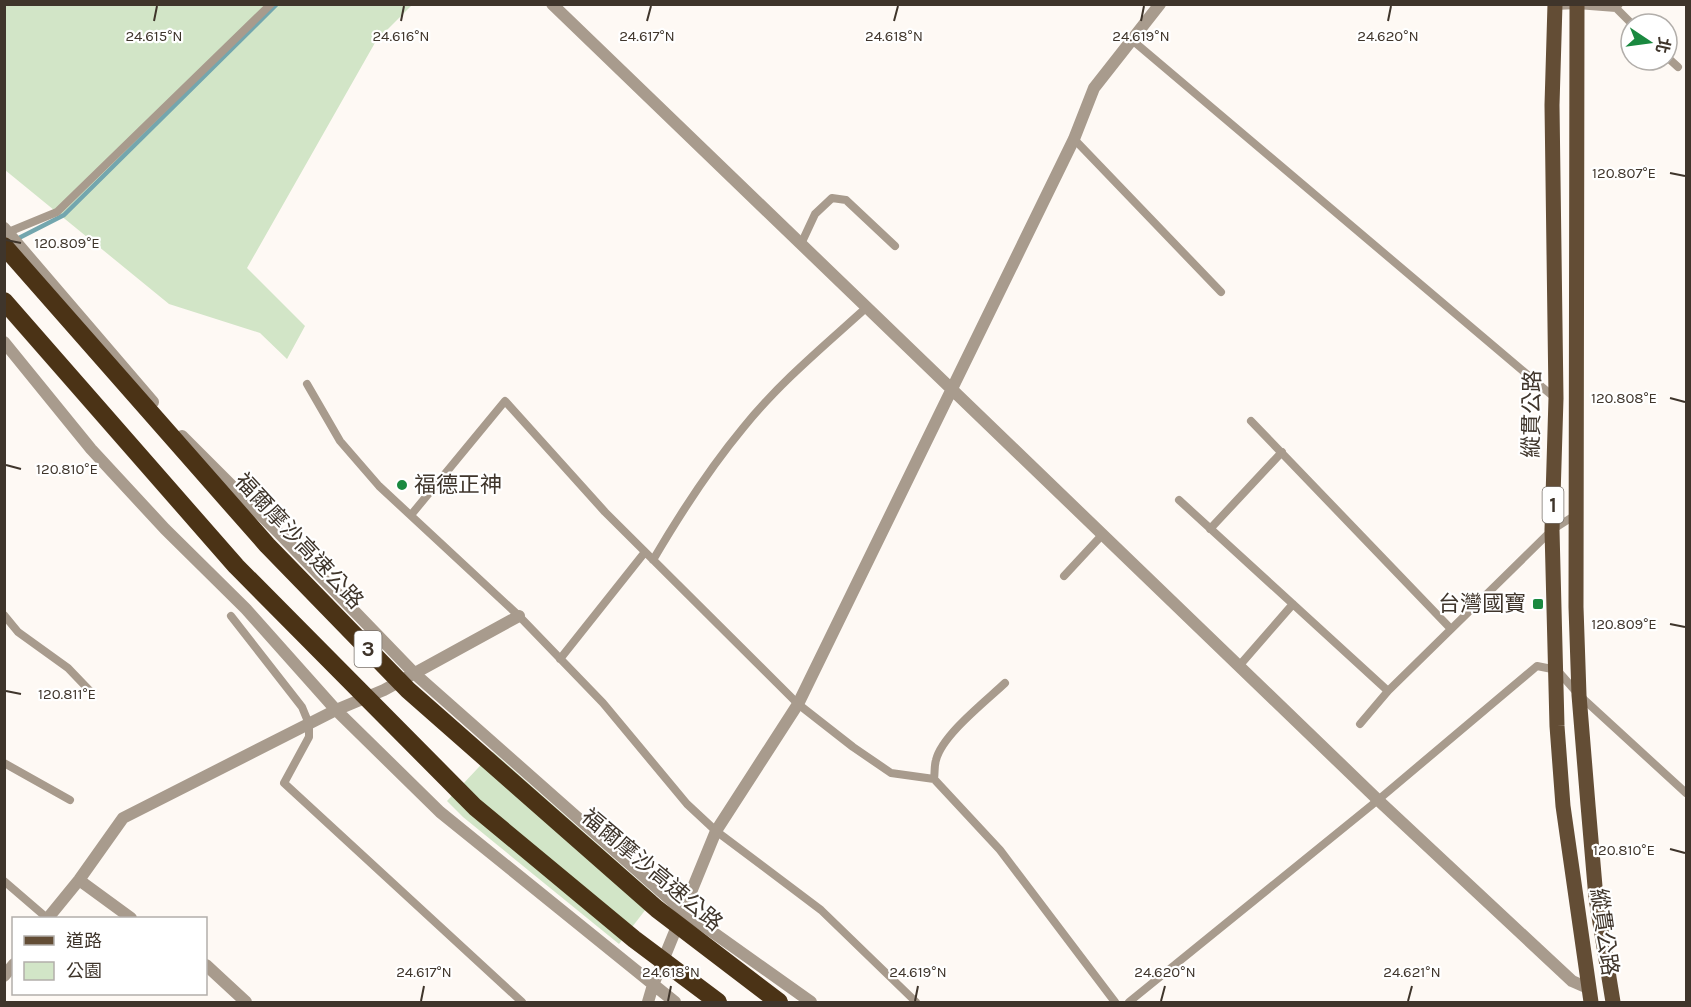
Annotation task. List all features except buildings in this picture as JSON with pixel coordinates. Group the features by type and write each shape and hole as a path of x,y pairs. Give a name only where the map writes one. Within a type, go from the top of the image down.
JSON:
{"highway":[{"name":"福爾摩沙高速公路","path":"5,235 267,545 408,690 657,909 779,1002"},
{"name":"3","path":"4,301 236,566 475,807 634,939 718,1002"}],"main road":[{"name":"縱貫公路","path":"1555,5 1552,105 1556,398 1552,530 1557,726 1563,806 1590,995"},
{"name":"縱貫公路","path":"1577,5 1576,607 1579,694 1596,898 1613,1002"}],"street":[{"path":"552,4 1378,800 1572,981 1590,995"},
{"path":"648,1002 716,831 798,704 1074,139 1094,87 1160,4"},
{"path":"5,235 26,254 184,438 415,674 683,911 811,1002"},
{"path":"4,342 91,449 165,529 246,609 336,710 440,812 675,1002"},
{"path":"49,917 79,880 123,818 336,710 415,674 519,616"},
{"path":"79,880 130,917"},
{"path":"207,966 246,1002"}],"lane":[{"path":"5,235 57,212 271,4"},
{"path":"1555,5 1617,6"},
{"path":"1132,39 1556,398"},
{"path":"1074,139 1221,292"},
{"path":"801,244 814,214 832,198 846,200 895,246"},
{"path":"653,560 682,510 743,428 784,382 867,307"},
{"path":"306,384 340,441 379,486 519,616 603,703 687,804 716,831 820,910 916,1002"},
{"path":"411,515 505,401 605,512 798,704 852,747 891,773 934,779 999,849 1115,1002"},
{"path":"1251,421 1451,629"},
{"path":"1210,529 1281,452"},
{"path":"1179,500 1388,691"},
{"path":"1360,724 1388,691 1552,530 1577,514"},
{"path":"1064,576 1103,534"},
{"path":"560,659 645,552"},
{"path":"1239,666 1293,604"},
{"path":"4,615 18,632 68,668 91,692"},
{"path":"231,616 302,707 309,724 309,737 284,783 522,1002"},
{"path":"1129,1002 1378,800 1537,666 1557,670 1579,694 1686,793"},
{"path":"934,779 936,759 957,728 1005,683"},
{"path":"4,763 70,800"},
{"path":"4,881 47,917"}],"green space":[{"path":"4,5 412,5 376,41 247,268 305,326 287,359 260,333 169,304 5,170"},
{"path":"493,752 656,896 619,944 463,817 447,801"}],"waterway":[{"path":"15,240 64,215 277,4"}],"place":[{"name":"福德正神","path":"402,485"},
{"name":"台灣國寶","path":"1538,604"}]}
